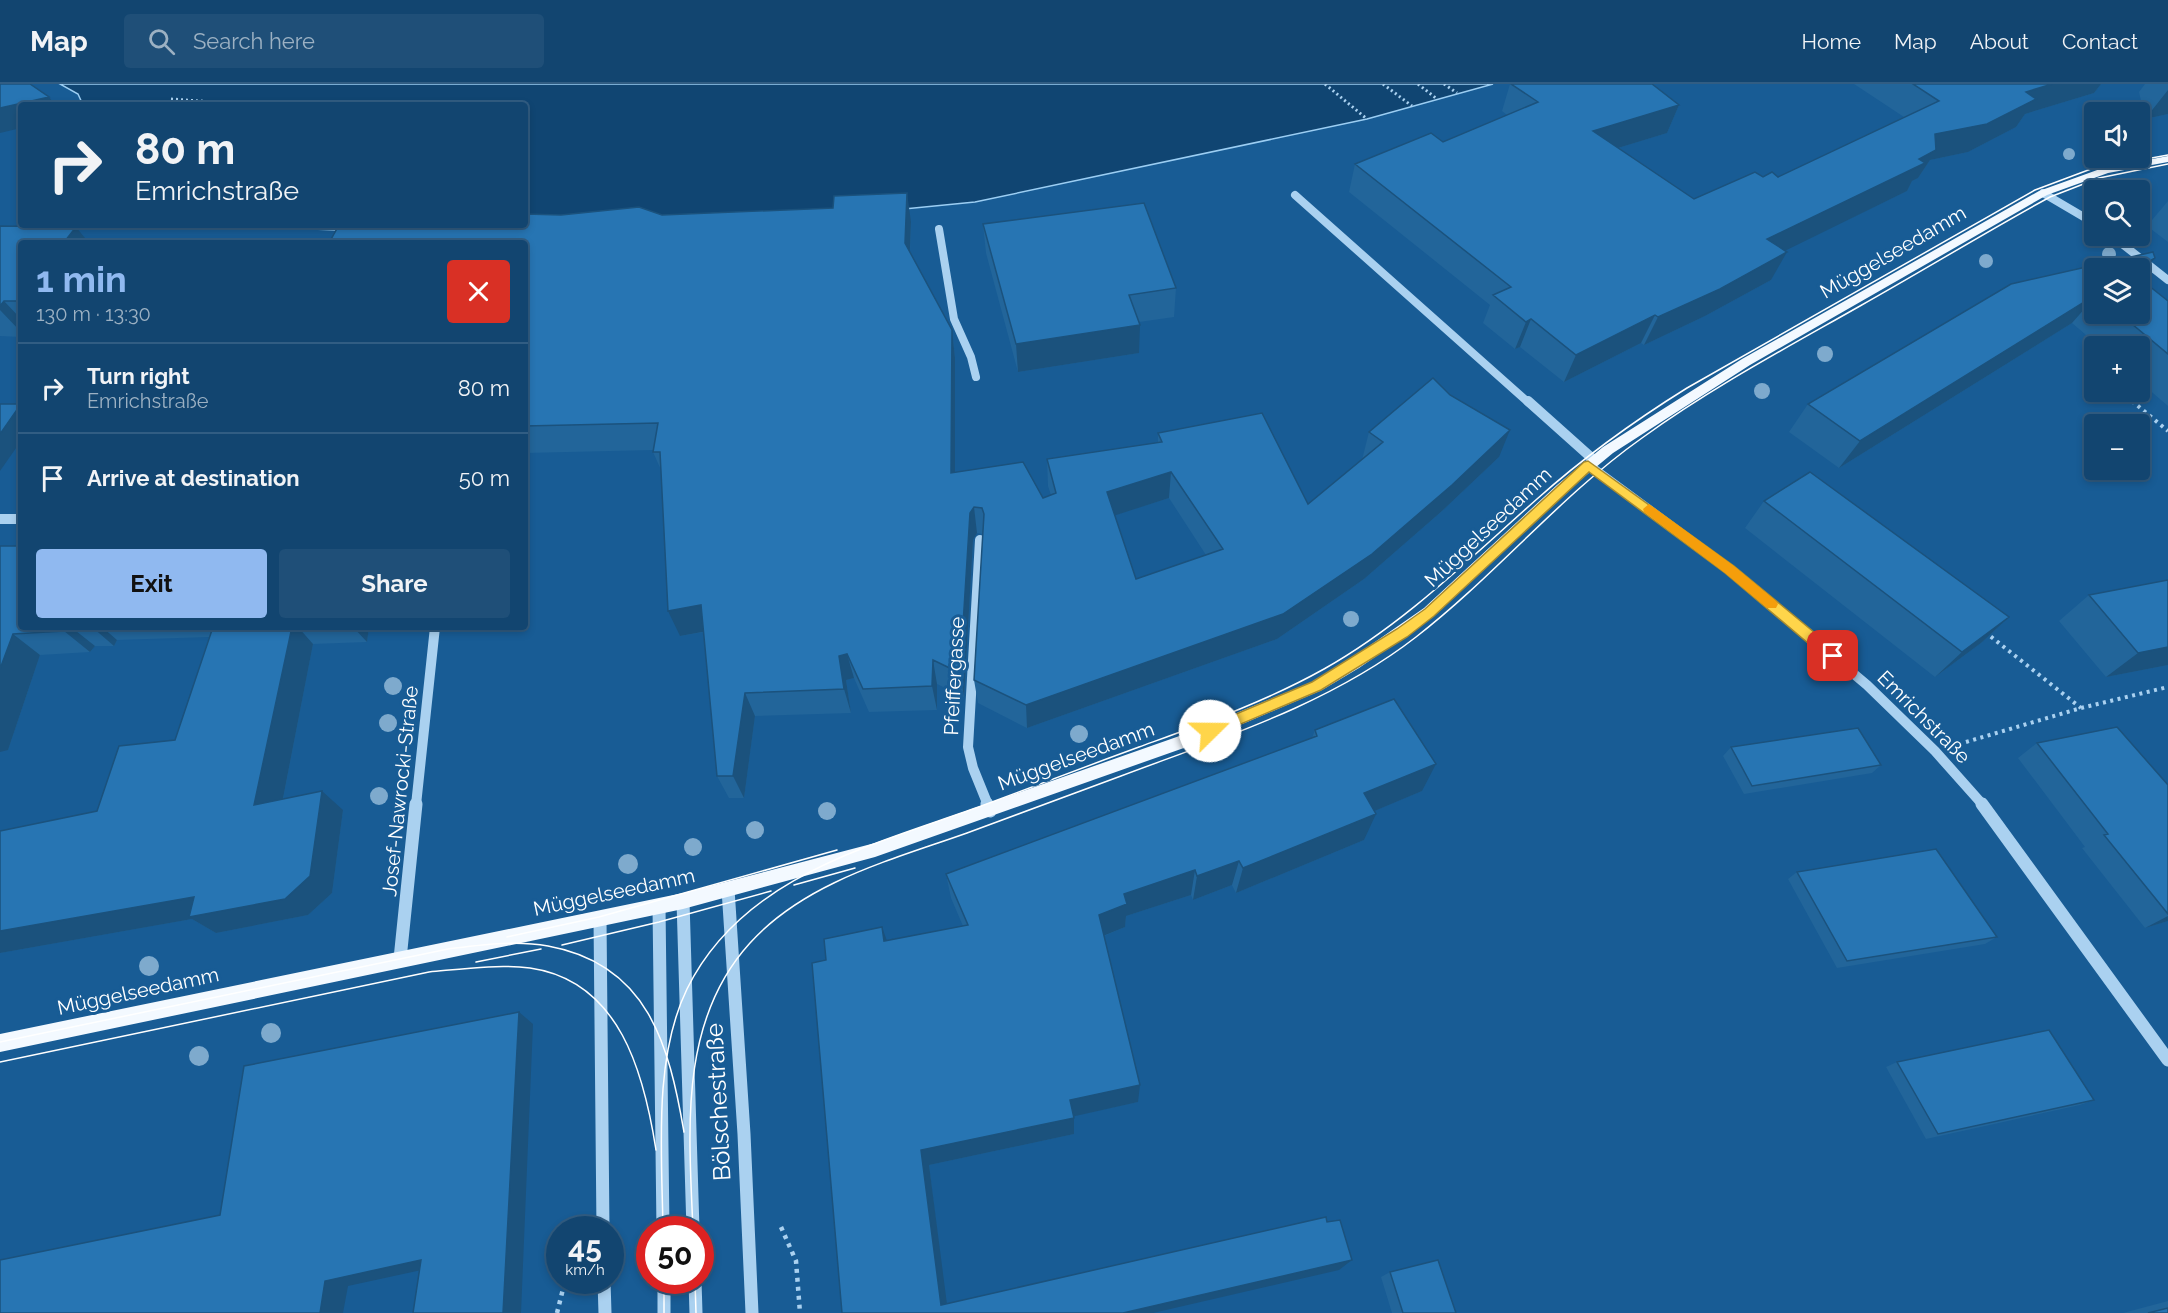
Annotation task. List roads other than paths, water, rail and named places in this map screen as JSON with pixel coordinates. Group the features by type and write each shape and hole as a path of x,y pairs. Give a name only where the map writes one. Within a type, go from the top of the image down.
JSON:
{"main road":[{"name":"Müggelseedamm","path":"0,1043 683,901 728,889 874,850 990,811 1201,734 1288,699 1335,676 1429,612 1591,463 1691,395 2043,193 2097,173 2168,159"}],"street":[{"path":"2043,193 2084,217"},
{"name":"Emrichstraße","path":"1295,195 1591,463 1729,569 1868,685 1935,751 1976,796 2006,834 2168,1060"},
{"path":"939,229 954,319 972,357 976,377"},
{"path":"2125,246 2168,280"},
{"path":"0,519 18,519"},
{"name":"Pfeiffergasse","path":"980,540 968,747 973,768 990,811"},
{"name":"Josef-Nawrocki-Straße","path":"400,959 435,630"},
{"name":"Bölschestraße","path":"728,889 752,1313"},
{"path":"683,901 693,1216"},
{"path":"659,906 663,1216"},
{"path":"600,918 603,1216"},
{"path":"604,1294 605,1313"},
{"path":"664,1294 664,1313"},
{"path":"695,1294 696,1313"}],"water":[{"path":"60,84 1493,84 1367,119 975,202 672,232 567,239 287,228 528,228 528,102 82,102 78,94"}],"tram line":[{"path":"667,1059 676,1016 687,989 711,950 742,918 777,891 815,869 856,851 1210,721 1302,681 1353,651 1409,611 1591,454 1687,388 2035,190 2091,169 2168,155"},
{"path":"692,1216 690,1117 693,1079 699,1043 710,1007 727,974 750,943 796,904 851,875 1236,733 1348,682 1383,661 1416,637 1474,588 1583,485 1642,438 1695,402 2050,197 2099,178 2168,164"},
{"path":"507,937 599,917 837,850"},
{"path":"794,885 855,868"},
{"path":"562,945 659,922 771,891"},
{"path":"0,1042 448,949 523,943 548,946 582,956 609,970 631,990 648,1013 667,1059"},
{"path":"476,962 541,949"},
{"path":"0,1062 429,972 492,967 530,968 561,976 586,991 606,1011 622,1035 635,1062 644,1091 656,1150"},
{"path":"663,1216 661,1139 667,1059"},
{"path":"667,1059 684,1132"},
{"path":"664,1294 664,1313"},
{"path":"695,1294 696,1313"}]}
